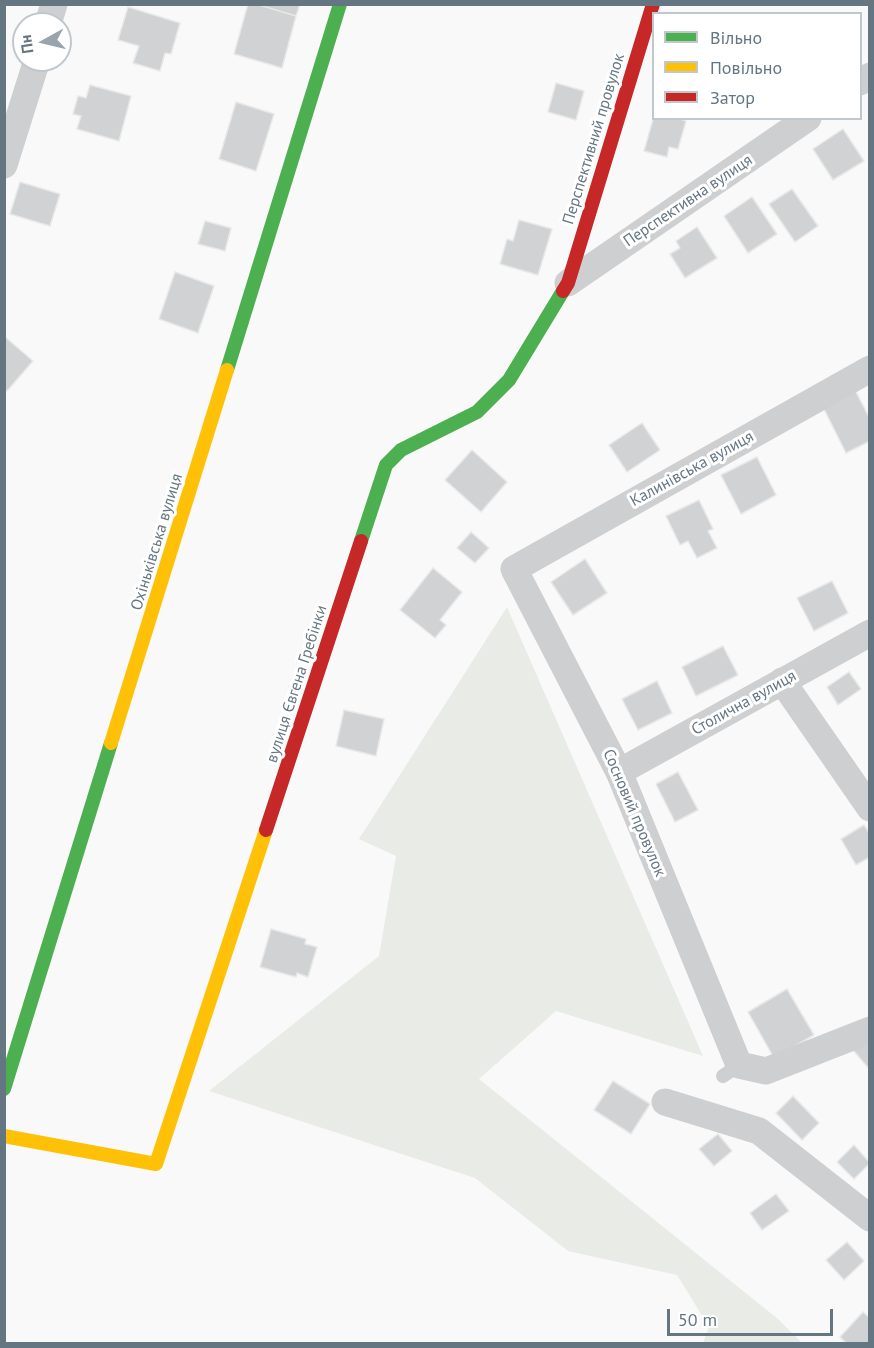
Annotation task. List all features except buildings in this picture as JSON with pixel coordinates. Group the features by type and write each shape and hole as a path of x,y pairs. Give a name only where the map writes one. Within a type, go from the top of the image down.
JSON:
{"street":[{"name":"Охіньківська вулиця","path":"4,1089 340,4"},
{"name":"Перспективний провулок","path":"567,283 653,4"},
{"path":"4,165 33,72"},
{"name":"Перспективна вулиця","path":"567,283 805,120"},
{"name":"вулиця Євгена Гребінки","path":"4,1136 156,1164 386,465 401,450 477,412 509,380 567,283"},
{"name":"Калинівська вулиця","path":"514,569 870,369"},
{"name":"Сосновий провулок","path":"514,569 619,772 731,1070 766,1071 870,1030"},
{"name":"Столична вулиця","path":"619,772 870,633"},
{"path":"782,681 870,808"},
{"path":"665,1102 759,1131 870,1218"}],"shaded area":[{"path":"507,607 703,1056 556,1011 479,1079 778,1319 802,1343 703,1343 709,1327 677,1275 568,1251 475,1178 209,1091 379,956 396,856 359,839"}],"traffic: fast":[{"path":"227,370 340,4"},
{"path":"361,541 386,465 401,450 477,412 509,380 563,291"},
{"path":"4,1089 111,743"}],"traffic: slow":[{"path":"111,743 227,370"},
{"path":"4,1136 156,1164 266,830"}],"traffic: jam":[{"path":"563,291 568,283 653,4"},
{"path":"266,830 361,541"}]}
